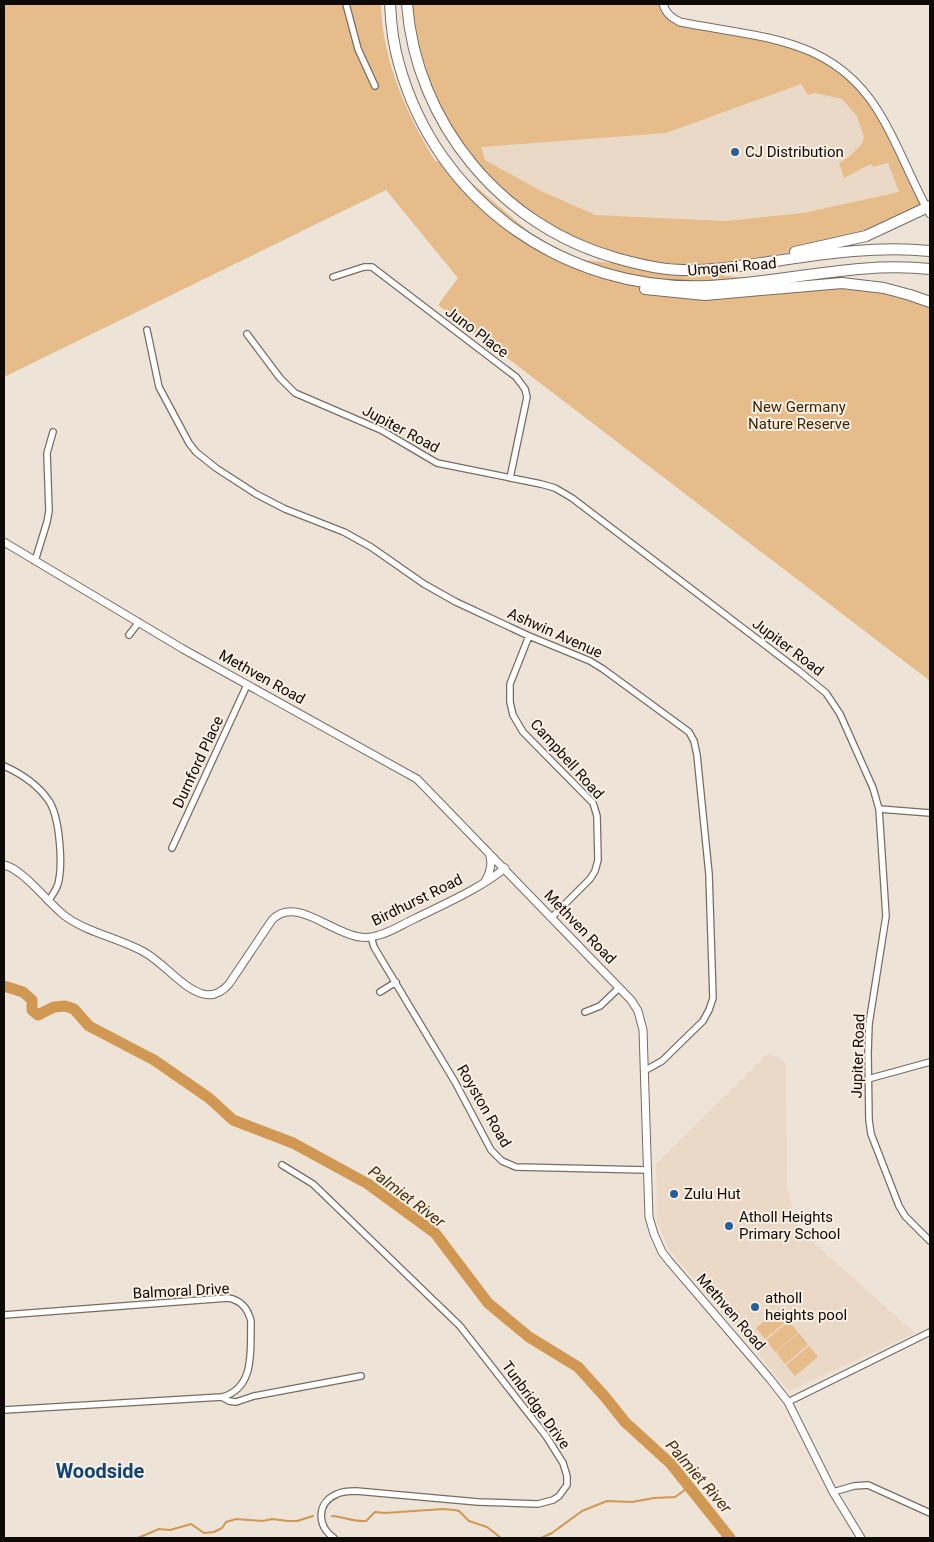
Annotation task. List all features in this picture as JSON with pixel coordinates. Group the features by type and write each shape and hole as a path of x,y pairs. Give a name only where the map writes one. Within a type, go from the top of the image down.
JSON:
{"highway":[{"name":"Umgeni Road","path":"390,4 398,63 417,113 431,140 458,177 484,206 508,226 558,257 589,269 615,276 644,283 674,286 736,284 873,267 900,266 930,269"},
{"name":"Umgeni Road","path":"408,4 413,42 420,68 439,116 467,159 502,197 543,227 569,242 627,261 653,267 682,270 721,268 862,250 899,249 930,251"},
{"path":"682,270 736,264 866,236 929,209"},
{"path":"558,257 592,274 614,282 660,292 722,294 809,284 842,283 884,288 930,302"}],"street":[{"path":"346,4 358,49 375,86"},
{"path":"663,4 664,9 672,18 680,22 746,33 789,43 812,52 846,72 861,87 884,121 929,209"},
{"name":"Juno Place","path":"332,277 364,267 372,267 516,377 525,389 526,397 510,478"},
{"name":"Ashwin Avenue","path":"147,330 159,387 189,443 196,452 216,468 256,494 344,532 424,584 456,602 603,669 689,732 694,741 697,755 709,874 713,998 710,1010 703,1020 662,1061 644,1071"},
{"name":"Jupiter Road","path":"247,334 284,382 295,392 381,430 437,463 541,484 555,488 572,498 820,686 830,698 840,714 873,788 879,809 886,916 869,1024 868,1120 870,1134 894,1196 905,1216 930,1241"},
{"path":"35,561 48,522 47,453 53,432"},
{"name":"Methven Road","path":"4,542 247,685 417,779 635,1005 643,1030 647,1170 650,1216 654,1234 662,1252 788,1402 833,1492 862,1538"},
{"path":"129,635 139,622"},
{"name":"Campbell Road","path":"529,636 510,684 513,714 524,732 593,803 598,816 598,860 596,871 552,917"},
{"name":"Durnford Place","path":"172,848 247,685"},
{"path":"4,766 26,778 42,793 50,803 58,824 60,866 58,885 48,901"},
{"path":"879,809 930,813"},
{"path":"484,883 491,865 488,851"},
{"name":"Birdhurst Road","path":"4,865 16,871 65,916 144,952 192,989 202,994 210,995 223,991 229,984 277,914 285,911 302,913 354,936 372,937 381,935 484,883 504,868"},
{"name":"Royston Road","path":"372,937 374,947 455,1082 491,1150 502,1161 516,1167 647,1170"},
{"path":"380,992 396,982"},
{"path":"585,1012 600,1006 619,988"},
{"path":"868,1079 930,1062"},
{"name":"Tunbridge Drive","path":"282,1165 313,1184 460,1326 546,1436 563,1462 568,1476 567,1485 559,1496 538,1504 478,1502 356,1491 342,1492 335,1494 326,1502 321,1513 322,1526 334,1538"},
{"name":"Balmoral Drive","path":"4,1315 234,1299 245,1307 250,1318 247,1375 241,1386 233,1393 222,1397 4,1410"},
{"path":"788,1402 930,1332"},
{"path":"222,1397 236,1402 254,1396 361,1376"},
{"path":"833,1492 854,1486 868,1485 930,1512"}],"shaded area":[{"path":"801,84 815,93 842,99 857,116 864,137 862,144 840,163 844,178 872,164 874,167 889,163 899,192 803,213 726,221 596,215 543,192 485,160 481,146 666,133"},
{"name":"Atholl Heights Primary School","path":"768,1053 786,1062 787,1185 795,1221 805,1235 915,1333 789,1391 669,1250 657,1221 656,1164"}],"green space":[{"name":"New Germany Nature Reserve","path":"4,4 381,4 382,25 391,66 415,126 436,162 444,159 558,257 809,285 884,288 930,308 930,681 438,305 458,278 386,190 4,377"},
{"path":"409,4 662,4 673,20 781,42 838,68 872,104 925,206 843,241 736,263 682,269 600,253 519,209 463,151 420,66","holes":["801,84 808,95 815,93 842,99 857,116 864,137 862,144 850,156 839,163 844,178 871,164 873,167 888,163 899,192 803,213 726,221 596,215 543,192 485,160 481,147 666,133"]},
{"path":"779,1309 788,1320 765,1339 756,1328"},
{"path":"789,1321 798,1333 775,1352 766,1340"},
{"path":"799,1333 808,1345 785,1364 776,1352"},
{"path":"809,1346 818,1357 795,1376 786,1365"}],"waterway":[{"name":"Palmiet River","path":"4,986 23,992 32,1000 32,1010 38,1015 54,1007 65,1006 74,1009 89,1026 154,1060 209,1098 233,1120 293,1143 368,1184 435,1233 488,1303 529,1337 578,1367 625,1422 671,1464 730,1538"},
{"path":"541,1538 552,1533 582,1511 607,1501 632,1502 675,1497 689,1487"},
{"path":"332,1516 366,1521 375,1512 454,1510 459,1511 469,1521 487,1527 501,1538"},
{"path":"138,1538 159,1529 170,1530 191,1524 204,1533 214,1532 222,1528 226,1522 236,1519 297,1521 313,1516"}],"place":[{"name":"CJ Distribution","path":"735,152"},
{"name":"Zulu Hut","path":"674,1194"},
{"name":"Atholl Heights Primary School","path":"729,1226"},
{"name":"atholl heights pool","path":"755,1307"}],"district":[{"name":"Woodside","path":"100,1471"}]}
